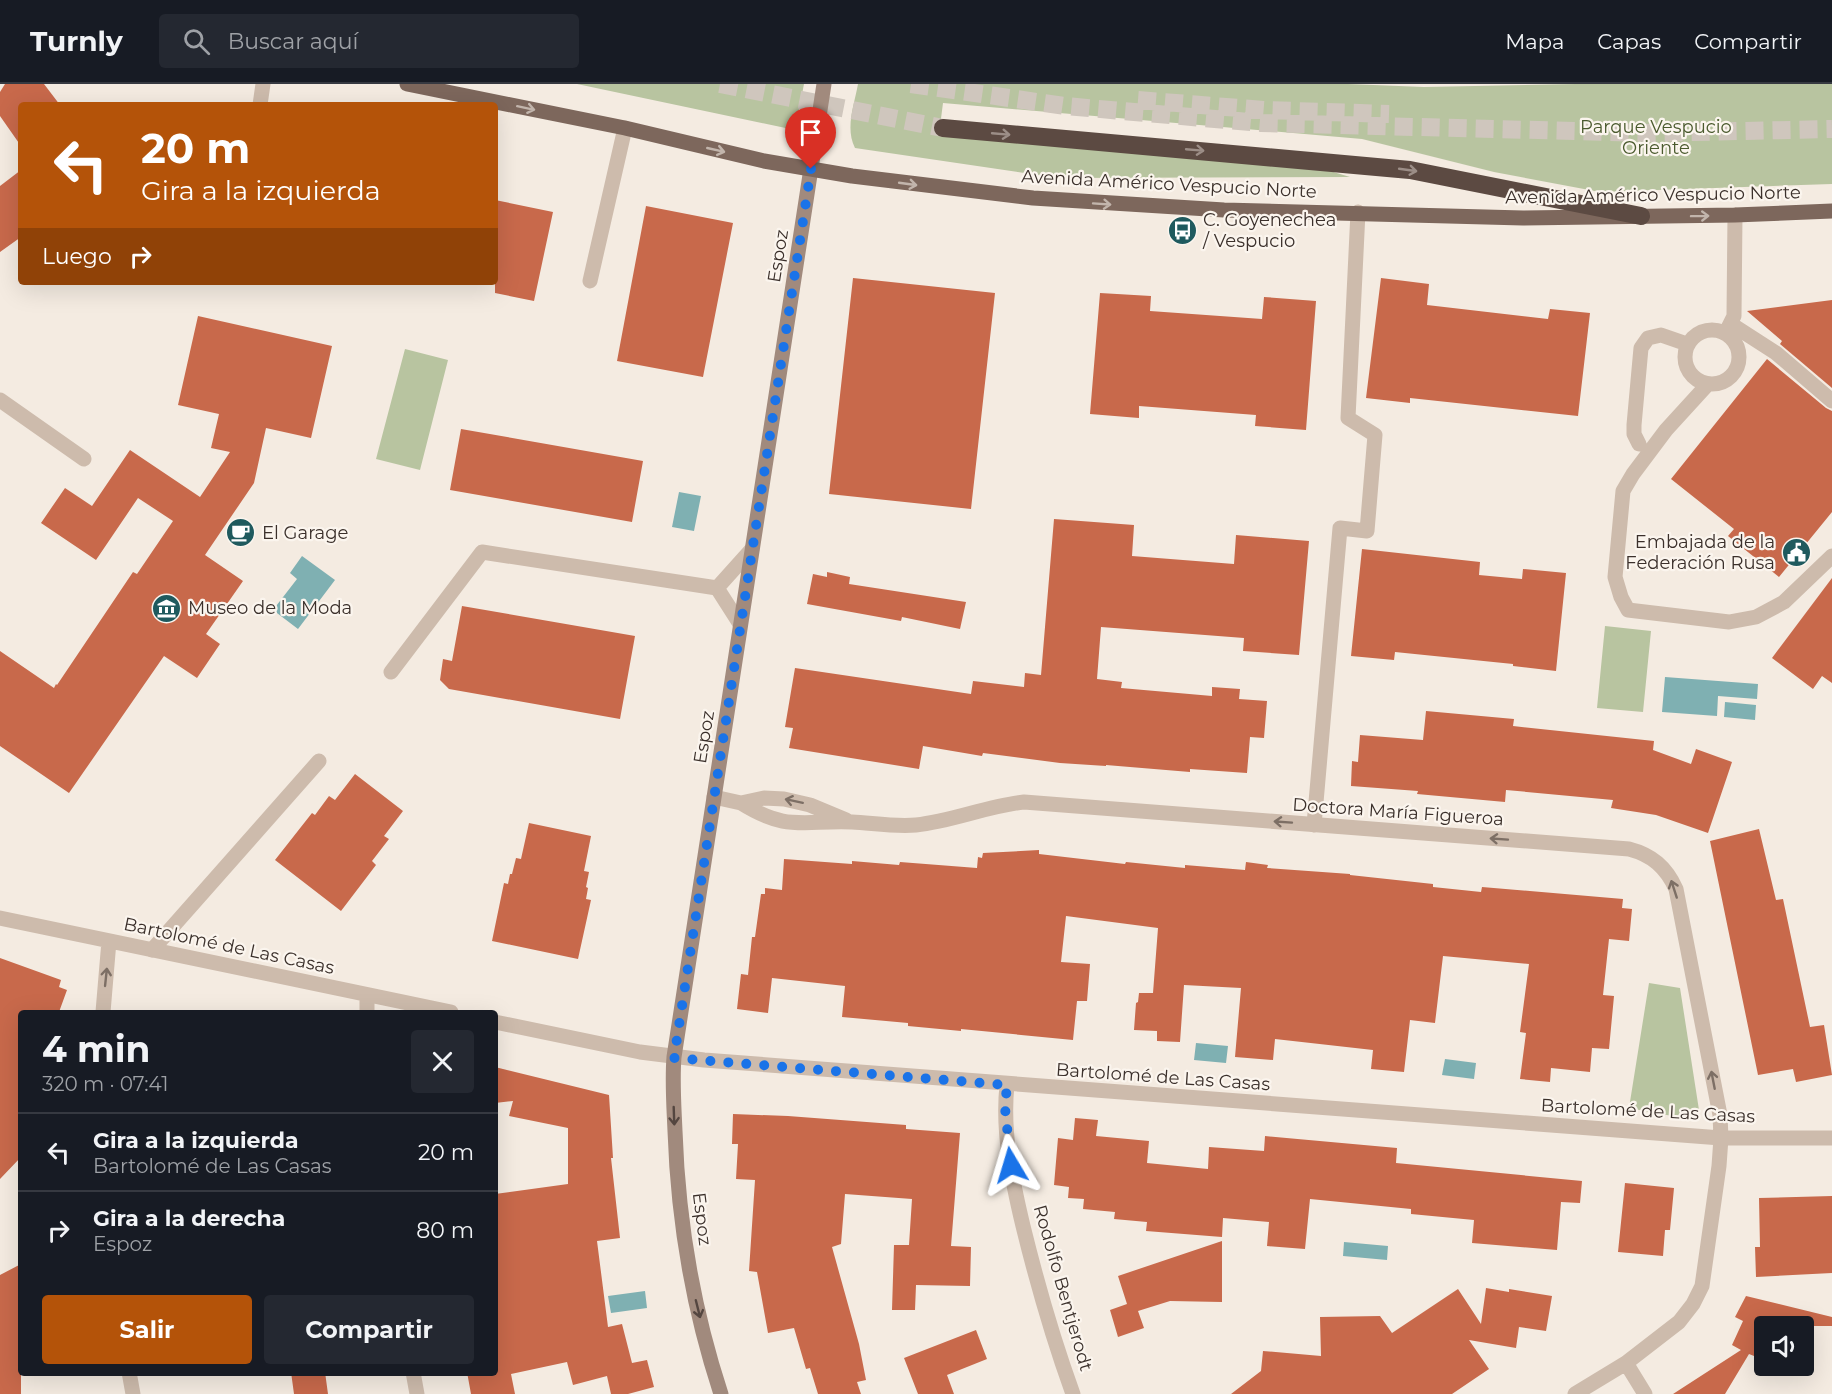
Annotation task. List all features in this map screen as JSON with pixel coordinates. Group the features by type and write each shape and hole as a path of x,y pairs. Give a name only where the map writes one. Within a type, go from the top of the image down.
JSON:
{"highway":[{"path":"943,128 1410,170 1641,216"}],"main road":[{"name":"Avenida Américo Vespucio Norte","path":"406,84 496,102"},
{"name":"Avenida Américo Vespucio Norte","path":"498,102 625,128 764,161 811,169 932,187 1090,203 1224,210 1523,218 1735,215 1832,211"}],"street":[{"name":"Espoz","path":"721,1394 693,1290 682,1224 676,1158 674,1058 824,84"},
{"path":"261,102 264,85"},
{"path":"590,281 625,128"},
{"path":"1314,825 1340,528 1367,531 1375,435 1348,418 1358,212"},
{"path":"1728,328 1734,316 1735,215"},
{"path":"1728,328 1740,356 1734,374 1718,384 1708,384 1693,377 1684,361 1688,344 1700,332 1728,328 1776,353 1832,401"},
{"path":"1639,444 1634,434 1634,425 1641,348 1648,338 1661,334 1688,344"},
{"path":"1708,384 1666,430 1623,491 1615,578 1628,610 1729,622 1756,617 1784,602 1832,556"},
{"path":"0,400 84,459"},
{"path":"717,588 752,549"},
{"path":"391,672 482,552 717,588 740,624"},
{"path":"152,950 319,761"},
{"name":"Doctora María Figueroa","path":"714,797 741,803 760,815 782,822 801,824 848,822 914,825 999,805 1024,802 1629,849 1652,858 1666,871 1676,889 1720,1115 1721,1138 1702,1287 1693,1304 1679,1322 1626,1363 1575,1394"},
{"name":"Doctora María Figueroa","path":"741,803 765,798 784,799 810,805 848,822"},
{"name":"Bartolomé de Las Casas","path":"0,918 441,1010"},
{"path":"103,1010 109,941"},
{"path":"367,995 367,1010"},
{"name":"Bartolomé de Las Casas","path":"498,1023 674,1058 1721,1138 1832,1138"},
{"name":"Rodolfo Bentjerodt","path":"1007,1085 1005,1108 1008,1147 1021,1215 1035,1277 1073,1394"},
{"path":"1626,1363 1645,1394"},
{"path":"130,1376 133,1394"},
{"path":"413,1376 417,1394"}],"green space":[{"path":"577,84 804,84 795,130"},
{"name":"Parque Vespucio Oriente","path":"858,84 1348,84 1424,87 1576,84 1832,84 1832,184 1600,192 1494,172 1362,139 943,103 939,134 1330,171 1350,177 1058,178 855,148 850,125"},
{"path":"405,349 448,360 420,470 376,459"},
{"path":"1605,626 1651,631 1643,712 1597,708"},
{"path":"1649,983 1680,988 1699,1110 1683,1118 1629,1108"}],"water":[{"path":"679,492 701,496 694,531 672,527"},
{"path":"302,556 335,580 298,629 273,610 297,579 290,573"},
{"path":"1665,677 1758,684 1757,699 1718,696 1717,716 1662,712"},
{"path":"1725,702 1756,705 1755,720 1724,717"},
{"path":"1196,1043 1228,1046 1226,1063 1194,1060"},
{"path":"1445,1059 1476,1063 1474,1079 1442,1075"},
{"path":"1344,1242 1388,1246 1387,1260 1343,1256"},
{"path":"645,1291 647,1308 611,1313 608,1296"}],"building":[{"path":"5,84 44,84 58,102 18,102 18,142 0,116 0,92"},
{"path":"18,172 18,239 0,252 0,186"},
{"path":"498,201 553,212 534,301 495,293 495,285 498,285"},
{"path":"646,206 733,223 703,377 617,361"},
{"path":"853,278 995,293 971,509 829,494"},
{"path":"1381,278 1429,284 1427,305 1548,319 1550,309 1590,313 1578,416 1410,398 1410,403 1366,398"},
{"path":"1100,293 1151,296 1150,311 1262,319 1264,297 1316,301 1306,430 1255,426 1256,415 1139,406 1139,418 1090,414"},
{"path":"1832,300 1832,388 1780,344 1782,341 1747,311"},
{"name":"Museo de la Moda","path":"198,316 332,346 311,438 266,428 254,483 205,555 243,581 206,634 220,644 197,678 164,656 69,793 0,746 0,651 54,688 133,572 137,574 173,521 138,498 96,560 41,523 65,488 92,506 130,450 200,497 230,452 211,448 219,414 178,405"},
{"path":"1767,359 1832,411 1832,512 1779,577 1728,536 1734,529 1671,479"},
{"path":"461,429 643,461 632,522 450,490"},
{"path":"1054,519 1134,525 1132,556 1234,564 1236,535 1309,541 1299,655 1243,651 1244,638 1101,627 1097,679 1122,682 1121,688 1212,696 1212,687 1240,689 1239,699 1267,701 1264,738 1250,737 1247,773 1190,769 1190,772 1060,763 983,753 982,756 923,746 919,769 789,748 793,728 785,727 795,668 971,694 973,681 1024,687 1025,673 1041,675"},
{"path":"1362,549 1480,562 1479,575 1522,579 1523,569 1566,573 1556,671 1513,666 1513,664 1395,652 1394,660 1351,656"},
{"path":"827,572 850,577 849,584 966,602 960,629 902,617 901,621 807,604 813,574 827,577"},
{"path":"1832,578 1832,683 1822,676 1813,689 1772,658"},
{"path":"462,606 635,636 620,719 449,689 440,680 443,659 452,661"},
{"path":"1426,711 1514,719 1513,726 1654,741 1653,750 1691,764 1696,749 1732,762 1708,833 1656,815 1611,808 1613,800 1506,790 1505,802 1417,794 1418,791 1351,786 1352,761 1358,762 1360,735 1423,740"},
{"path":"355,774 403,811 384,836 389,839 372,861 376,865 341,911 275,860 312,813 315,815 329,796 335,800"},
{"path":"529,823 591,836 584,871 589,872 586,899 591,900 578,959 492,941 504,883 508,884 516,858 521,859"},
{"path":"1759,829 1776,900 1783,899 1810,1027 1824,1025 1832,1075 1796,1082 1793,1069 1758,1075 1710,841"},
{"path":"1039,850 1039,854 1125,864 1126,862 1185,868 1185,865 1245,870 1246,862 1268,865 1267,868 1350,874 1481,892 1482,887 1623,899 1622,908 1632,909 1629,941 1609,939 1603,995 1614,996 1609,1049 1592,1048 1590,1072 1551,1068 1550,1082 1520,1079 1526,1033 1520,1032 1529,964 1443,956 1435,1023 1410,1020 1404,1072 1371,1069 1373,1050 1275,1039 1273,1060 1235,1057 1241,988 1184,985 1180,1042 1157,1041 1157,1031 1134,1030 1139,993 1153,993 1158,928 1066,916 1061,962 1090,964 1087,1001 1077,1001 1073,1040 908,1026 908,1023 842,1017 845,986 772,978 768,1013 737,1009 741,974 748,975 752,937 755,937 761,894 765,894 765,888 782,890 784,859 852,864 852,861 899,865 900,862 977,868 978,857 982,858 983,853"},
{"path":"0,958 61,980 59,987 67,990 60,1010 18,1010 18,1160 0,1179"},
{"path":"498,1068 609,1095 613,1158 611,1158 620,1238 597,1241 608,1327 622,1324 632,1363 647,1360 654,1387 628,1394 611,1394 607,1376 573,1385 567,1362 511,1374 515,1394 471,1394 468,1376 498,1376 498,1194 568,1184 568,1128 509,1116 513,1101 498,1103"},
{"path":"733,1114 906,1125 906,1129 960,1133 951,1246 971,1247 970,1286 916,1285 915,1310 892,1310 894,1245 909,1245 912,1199 845,1194 841,1244 832,1247 859,1344 866,1380 857,1382 861,1394 818,1394 810,1368 806,1369 794,1328 768,1333 757,1272 749,1271 755,1180 736,1179 738,1144 732,1144"},
{"path":"1075,1118 1098,1120 1096,1136 1149,1141 1147,1163 1208,1169 1209,1147 1264,1151 1265,1136 1397,1148 1396,1163 1582,1181 1580,1203 1561,1202 1557,1250 1472,1243 1474,1220 1411,1214 1411,1209 1310,1199 1305,1249 1267,1246 1269,1222 1223,1218 1222,1237 1146,1231 1147,1222 1114,1219 1115,1212 1083,1209 1084,1199 1068,1198 1069,1187 1054,1185 1058,1138 1073,1140"},
{"path":"1625,1183 1674,1188 1670,1230 1665,1230 1663,1256 1618,1252"},
{"path":"1832,1196 1832,1273 1756,1277 1755,1247 1760,1247 1759,1198"},
{"path":"1222,1241 1222,1302 1170,1301 1138,1311 1144,1328 1118,1337 1110,1310 1127,1304 1118,1276"},
{"path":"18,1266 18,1376 21,1376 21,1394 0,1394 0,1275"},
{"path":"1486,1288 1552,1296 1546,1331 1519,1327 1516,1348 1469,1340 1489,1369 1452,1394 1231,1394 1261,1371 1263,1351 1321,1356 1320,1317 1380,1316 1392,1333 1458,1289 1481,1324"},
{"path":"1746,1296 1832,1317 1832,1326 1814,1326 1814,1316 1754,1316 1754,1356 1749,1354 1725,1394 1673,1394 1741,1350 1732,1345 1743,1321 1735,1317"},
{"path":"976,1330 987,1359 947,1375 954,1394 918,1394 904,1358"},
{"path":"292,1376 326,1376 328,1394 294,1394"}],"tunnel":[{"path":"720,84 943,128"},
{"path":"911,84 1065,106 1261,123 1652,133 1832,129"},
{"path":"1138,100 1264,110 1389,114"}],"place":[{"name":"C. Goyenechea / Vespucio","path":"1182,230"},
{"name":"El Garage","path":"241,533"},
{"name":"Embajada de la Federación Rusa","path":"1796,552"},
{"name":"Museo de la Moda","path":"167,608"}],"route":[{"path":"811,169 674,1058 1007,1085 1005,1108 1011,1165"}]}
